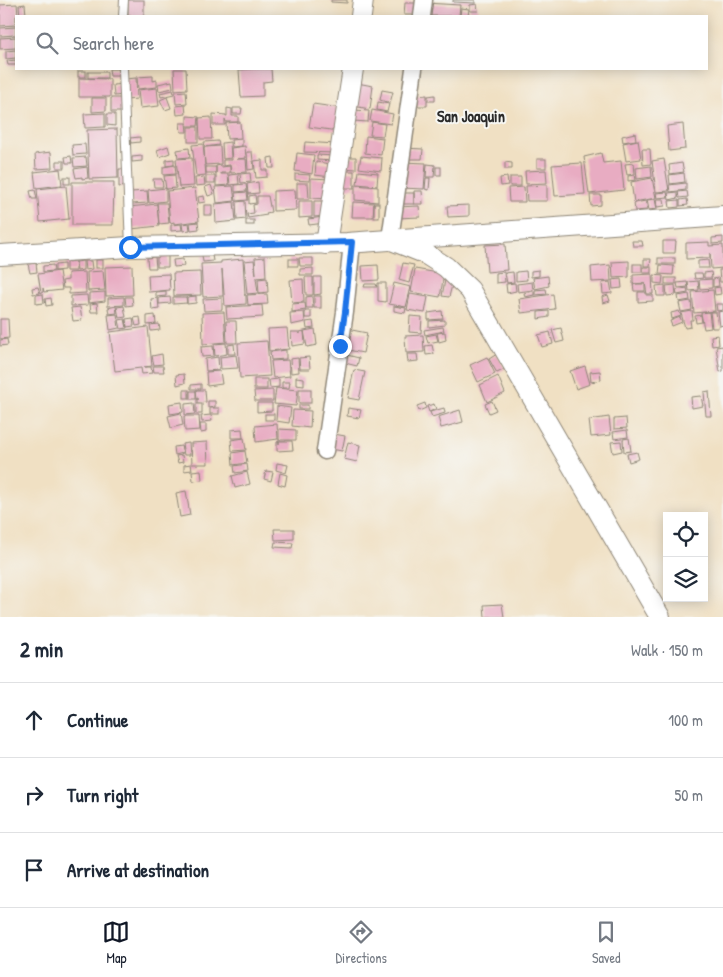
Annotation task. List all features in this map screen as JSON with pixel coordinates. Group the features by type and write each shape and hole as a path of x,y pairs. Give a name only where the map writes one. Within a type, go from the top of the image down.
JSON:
{"street":[{"path":"361,15 363,0"},
{"path":"422,15 424,0"},
{"path":"326,244 353,70"},
{"path":"390,239 414,70"},
{"path":"0,255 130,247 326,244 723,216"},
{"path":"446,267 444,253 447,247 461,234"},
{"path":"390,239 424,253 446,267 470,290 660,617"},
{"path":"325,451 345,312 352,242"}],"lane":[{"path":"123,15 124,0"},
{"path":"123,70 130,247"}],"building":[{"path":"128,0 144,0 144,15 128,15"},
{"path":"331,0 347,0 347,3 331,2"},
{"path":"453,0 475,0 475,3 453,2"},
{"path":"405,3 415,3 415,15 404,15"},
{"path":"425,3 460,5 459,15 425,15"},
{"path":"17,4 18,15 15,15 15,25 0,26 0,5"},
{"path":"25,4 26,15 20,15 19,5"},
{"path":"477,4 478,11 470,11 470,5"},
{"path":"461,8 469,9 468,15 460,15"},
{"path":"15,27 15,35 0,36 0,28"},
{"path":"15,37 15,48 0,49 0,38"},
{"path":"15,50 15,58 6,59 6,51"},
{"path":"15,60 15,65 8,65 7,61"},
{"path":"109,70 122,70 122,76 110,76"},
{"path":"174,70 186,70 187,89 175,90"},
{"path":"239,70 271,70 272,81 263,82 263,96 241,97"},
{"path":"78,71 86,71 86,77 78,77"},
{"path":"88,72 107,72 107,78 88,78"},
{"path":"153,76 153,81 157,80 157,87 138,89 137,77"},
{"path":"79,78 110,79 110,97 79,97"},
{"path":"136,78 137,99 126,100 125,79"},
{"path":"172,81 173,88 159,91 158,84"},
{"path":"357,83 373,86 370,109 353,106"},
{"path":"123,84 124,95 114,96 113,85"},
{"path":"157,88 159,106 140,108 138,90"},
{"path":"173,90 174,94 161,97 160,93"},
{"path":"382,90 393,92 390,103 380,100"},
{"path":"186,91 187,103 176,104 175,92"},
{"path":"427,95 427,106 415,106 415,96"},
{"path":"435,95 435,101 428,101 428,96"},
{"path":"167,97 171,108 165,110 160,100"},
{"path":"92,98 106,98 106,111 92,112"},
{"path":"111,98 123,98 124,112 111,112"},
{"path":"378,102 389,104 387,112 377,110"},
{"path":"313,104 341,108 338,131 309,127"},
{"path":"185,105 186,114 177,115 176,106"},
{"path":"227,108 232,109 232,116 238,116 238,122 226,122 225,119 225,125 213,125 213,114 227,116"},
{"path":"233,108 242,108 241,114 233,114"},
{"path":"354,110 369,111 368,122 353,121"},
{"path":"372,110 393,114 391,124 370,121"},
{"path":"105,113 105,127 85,128 84,114"},
{"path":"107,114 115,114 115,126 107,125"},
{"path":"187,116 199,117 198,126 187,126"},
{"path":"211,117 212,139 200,139 199,118"},
{"path":"240,122 241,138 227,139 226,123"},
{"path":"372,122 385,124 383,136 370,135"},
{"path":"180,123 186,123 187,132 181,132"},
{"path":"683,124 685,149 669,151 667,126"},
{"path":"188,127 198,127 198,142 188,142"},
{"path":"117,129 118,178 89,179 87,130"},
{"path":"635,133 636,140 623,142 622,136"},
{"path":"366,136 383,138 381,155 365,153"},
{"path":"140,137 140,142 131,143 130,138"},
{"path":"242,139 242,146 232,147 231,140"},
{"path":"638,140 641,159 626,161 623,143"},
{"path":"218,141 219,145 205,147 204,142"},
{"path":"230,142 231,158 223,159 222,143"},
{"path":"305,142 335,144 334,153 304,152"},
{"path":"85,144 86,154 73,155 72,145"},
{"path":"203,144 206,175 196,176 192,145"},
{"path":"168,146 170,153 159,157 157,150"},
{"path":"220,146 221,164 205,165 204,147"},
{"path":"245,146 246,158 237,159 246,159 247,172 231,173 230,165 223,166 223,160 232,160 231,148"},
{"path":"189,148 190,157 178,158 177,150"},
{"path":"403,148 423,149 422,159 403,159"},
{"path":"642,149 650,149 651,164 643,165"},
{"path":"51,152 52,168 36,169 35,154"},
{"path":"247,152 252,152 254,169 248,170"},
{"path":"297,153 314,155 312,174 295,171"},
{"path":"601,153 603,163 621,161 624,190 589,194 584,157"},
{"path":"317,155 334,156 333,161 317,160"},
{"path":"71,156 72,163 66,163 65,157"},
{"path":"142,156 142,161 132,162 132,157"},
{"path":"361,156 382,158 381,171 359,168"},
{"path":"86,157 87,166 74,167 73,158"},
{"path":"273,157 274,168 269,168 268,158"},
{"path":"343,157 356,157 356,169 343,168"},
{"path":"192,158 194,186 179,187 176,159"},
{"path":"174,159 174,165 166,166 166,160"},
{"path":"537,159 546,159 546,168 537,168"},
{"path":"664,159 669,191 656,192 652,161"},
{"path":"262,160 262,170 267,170 267,177 256,178 254,161"},
{"path":"57,161 64,161 64,168 57,168"},
{"path":"316,162 332,164 331,177 315,175"},
{"path":"402,162 426,163 424,189 401,188"},
{"path":"505,162 512,163 512,169 505,169"},
{"path":"582,163 585,194 555,196 552,165"},
{"path":"634,163 635,174 627,175 625,164"},
{"path":"682,163 684,172 670,174 669,165"},
{"path":"427,164 435,165 434,177 426,177"},
{"path":"175,165 176,174 163,175 163,167"},
{"path":"221,165 221,167 230,166 230,173 221,173 228,174 229,185 216,186 216,166"},
{"path":"651,166 652,177 637,179 636,168"},
{"path":"87,167 88,178 76,178 74,169"},
{"path":"206,167 216,167 216,173 206,173"},
{"path":"436,167 441,167 441,175 436,175"},
{"path":"60,169 62,185 36,188 34,172"},
{"path":"119,169 125,169 125,186 119,187"},
{"path":"546,170 547,183 526,184 525,171"},
{"path":"340,171 354,171 354,188 340,188"},
{"path":"359,171 378,173 377,186 357,184"},
{"path":"250,173 251,182 241,183 240,174"},
{"path":"684,173 685,182 670,184 669,175"},
{"path":"238,174 239,184 230,185 229,175"},
{"path":"295,174 310,175 309,181 295,180"},
{"path":"175,175 176,188 166,189 164,176"},
{"path":"635,175 636,180 628,181 628,176"},
{"path":"206,176 215,176 215,183 206,183"},
{"path":"64,177 70,177 70,184 64,184"},
{"path":"204,177 205,185 196,186 195,178"},
{"path":"507,177 508,185 501,186 500,178"},
{"path":"510,177 521,177 521,186 510,186"},
{"path":"311,178 330,179 329,199 311,198"},
{"path":"426,178 430,178 429,190 425,189"},
{"path":"652,178 656,198 634,202 631,182"},
{"path":"153,179 162,179 163,187 154,187"},
{"path":"72,182 114,182 113,225 72,225"},
{"path":"258,182 259,193 248,194 247,184"},
{"path":"297,183 308,183 309,199 297,199"},
{"path":"686,183 686,190 670,192 669,185"},
{"path":"246,184 247,191 235,192 235,185"},
{"path":"211,185 214,194 208,196 205,187"},
{"path":"355,185 378,187 378,202 355,200"},
{"path":"547,185 547,201 527,201 526,186"},
{"path":"66,186 69,219 40,222 37,189"},
{"path":"233,186 235,201 217,203 215,187"},
{"path":"524,187 525,202 509,202 508,188"},
{"path":"166,188 166,201 149,203 148,190"},
{"path":"195,188 199,221 170,223 167,191"},
{"path":"35,190 37,199 32,199 30,191"},
{"path":"295,190 296,210 273,211 273,191"},
{"path":"147,191 148,203 132,204 131,192"},
{"path":"414,191 422,191 423,204 414,204"},
{"path":"687,191 688,197 679,198 678,192"},
{"path":"247,192 248,200 236,201 235,193"},
{"path":"667,192 668,197 657,198 656,193"},
{"path":"678,192 678,198 669,200 668,193"},
{"path":"397,193 414,193 414,204 397,204"},
{"path":"255,195 256,203 249,204 249,196"},
{"path":"590,195 601,195 601,205 591,206"},
{"path":"204,196 205,202 199,203 198,197"},
{"path":"257,196 268,196 271,212 266,213 267,215 248,218 247,214 254,213 253,205 257,204"},
{"path":"655,199 657,209 649,210 647,200"},
{"path":"656,199 664,199 665,206 657,207"},
{"path":"687,199 688,205 680,206 680,200"},
{"path":"679,200 679,207 670,208 669,201"},
{"path":"245,201 246,219 237,220 236,202"},
{"path":"299,201 312,201 312,217 299,218"},
{"path":"314,201 326,201 327,216 314,217"},
{"path":"646,201 647,210 635,211 634,203"},
{"path":"234,202 236,221 216,223 215,204"},
{"path":"353,202 374,203 373,217 352,217"},
{"path":"157,203 167,203 169,223 159,224"},
{"path":"374,203 379,203 379,218 374,218"},
{"path":"157,204 159,226 131,229 129,207"},
{"path":"204,205 212,205 212,215 204,215"},
{"path":"469,205 469,216 448,217 447,206"},
{"path":"419,206 420,217 397,218 397,207"},
{"path":"324,217 325,223 309,225 308,219"},
{"path":"246,220 254,220 254,225 246,225"},
{"path":"198,222 199,229 191,230 190,223"},
{"path":"189,223 190,230 183,231 182,224"},
{"path":"181,224 182,230 171,231 171,225"},
{"path":"723,237 723,243 712,244 712,238"},
{"path":"632,241 642,241 643,246 633,246"},
{"path":"663,241 676,241 675,253 663,253"},
{"path":"709,242 709,246 723,245 723,268 711,269 710,253 710,258 686,259 686,243"},
{"path":"505,244 507,270 487,272 485,245"},
{"path":"202,255 212,255 213,261 203,262"},
{"path":"168,256 168,267 157,267 157,257"},
{"path":"155,257 156,268 148,268 147,258"},
{"path":"265,257 266,277 256,278 258,293 247,294 244,261 254,260 256,275 255,258"},
{"path":"299,258 313,258 313,266 300,266"},
{"path":"658,258 675,258 675,264 658,264"},
{"path":"183,259 184,266 174,267 173,260"},
{"path":"243,259 246,304 225,306 222,269 223,296 203,297 201,264"},
{"path":"289,259 298,259 298,266 289,266"},
{"path":"644,259 651,259 650,266 644,266"},
{"path":"96,260 103,260 103,268 96,268"},
{"path":"708,260 709,268 698,268 698,261"},
{"path":"76,261 76,271 66,271 66,262"},
{"path":"83,261 83,270 77,271 76,262"},
{"path":"84,261 91,261 92,269 85,270"},
{"path":"629,261 629,277 613,278 612,262"},
{"path":"36,263 37,272 30,273 28,264"},
{"path":"403,263 414,265 409,283 399,280"},
{"path":"64,264 64,270 55,271 55,265"},
{"path":"633,264 642,264 642,272 633,272"},
{"path":"53,265 54,271 43,272 43,266"},
{"path":"378,265 379,280 363,281 362,266"},
{"path":"610,265 611,281 592,282 591,267"},
{"path":"660,265 674,266 673,275 659,274"},
{"path":"132,266 133,295 106,296 105,267"},
{"path":"643,267 651,267 651,273 643,273"},
{"path":"313,268 313,275 300,275 300,269"},
{"path":"415,269 444,274 440,297 411,292"},
{"path":"539,270 539,276 531,277 531,271"},
{"path":"719,270 723,270 723,282 720,282"},
{"path":"59,271 62,290 44,292 43,288 41,293 38,274"},
{"path":"103,271 105,290 88,291 87,272"},
{"path":"526,271 527,280 516,281 516,272"},
{"path":"85,272 86,293 69,294 69,288 63,288 62,281 68,280 68,273"},
{"path":"200,272 201,295 174,296 173,273"},
{"path":"504,272 505,282 496,283 496,273"},
{"path":"513,272 514,282 507,283 505,273"},
{"path":"711,272 712,278 704,278 704,273"},
{"path":"694,273 702,273 703,278 695,279"},
{"path":"169,274 170,290 149,292 148,275"},
{"path":"652,274 653,294 647,294 645,283 633,284 633,275"},
{"path":"446,275 454,277 449,297 442,296"},
{"path":"654,275 663,276 662,284 654,283"},
{"path":"548,276 549,286 535,289 533,278"},
{"path":"305,277 313,277 313,295 306,295"},
{"path":"314,277 321,277 321,294 314,295"},
{"path":"267,278 268,292 259,293 258,279"},
{"path":"665,278 676,278 676,284 665,284"},
{"path":"718,278 719,286 713,287 713,279"},
{"path":"303,279 304,302 292,303 290,280"},
{"path":"621,279 622,288 613,289 612,280"},
{"path":"712,279 712,288 700,289 699,280"},
{"path":"698,281 699,290 689,291 688,282"},
{"path":"532,282 533,290 518,292 517,284"},
{"path":"610,282 612,293 603,294 602,283"},
{"path":"687,282 688,287 678,288 677,283"},
{"path":"378,283 386,283 386,302 378,301"},
{"path":"394,283 411,287 406,307 389,304"},
{"path":"515,283 516,291 507,293 506,284"},
{"path":"365,284 376,284 377,287 364,287"},
{"path":"633,284 645,284 645,291 634,291"},
{"path":"665,285 665,296 657,296 656,286"},
{"path":"675,285 676,295 667,296 666,286"},
{"path":"38,287 40,293 33,294 32,288"},
{"path":"720,287 721,294 715,295 714,288"},
{"path":"687,288 688,293 677,295 676,290"},
{"path":"546,289 547,294 535,295 535,290"},
{"path":"713,290 715,311 694,313 692,292"},
{"path":"166,291 166,296 156,297 156,292"},
{"path":"534,291 534,295 525,297 524,293"},
{"path":"105,292 105,301 89,303 89,293"},
{"path":"638,292 646,292 646,295 653,295 653,301 638,302"},
{"path":"43,294 44,303 36,304 36,295"},
{"path":"267,294 268,304 248,305 247,295"},
{"path":"410,294 428,297 425,313 407,310"},
{"path":"553,294 555,309 521,313 519,299"},
{"path":"689,294 690,300 679,302 678,296"},
{"path":"87,295 88,305 71,306 71,296"},
{"path":"608,295 610,301 603,303 602,297"},
{"path":"196,296 196,303 187,304 187,297"},
{"path":"312,296 313,308 306,308 306,297"},
{"path":"314,296 321,296 321,308 314,308"},
{"path":"124,297 124,305 108,306 108,298"},
{"path":"125,297 132,297 133,305 126,306"},
{"path":"170,297 171,303 159,304 159,298"},
{"path":"173,297 186,297 187,303 173,304"},
{"path":"51,298 52,305 46,306 45,299"},
{"path":"158,298 159,309 152,310 151,299"},
{"path":"222,298 222,310 204,311 203,299"},
{"path":"691,301 692,310 681,312 679,303"},
{"path":"97,303 98,312 91,312 90,304"},
{"path":"305,303 306,310 292,312 292,304"},
{"path":"716,304 723,304 723,310 717,311"},
{"path":"262,305 263,317 227,319 226,307"},
{"path":"116,306 117,313 109,314 108,308"},
{"path":"124,306 126,317 119,318 117,307"},
{"path":"394,306 406,308 405,313 394,311"},
{"path":"80,307 82,320 73,321 71,308"},
{"path":"305,311 311,311 311,318 305,318"},
{"path":"442,311 443,319 428,320 428,313"},
{"path":"549,311 549,317 538,319 538,312"},
{"path":"679,311 681,316 672,319 671,313"},
{"path":"692,311 693,320 690,320 691,327 685,328 681,313"},
{"path":"723,311 723,325 720,326 718,312"},
{"path":"224,312 226,342 203,344 202,313"},
{"path":"304,312 305,322 291,325 290,313"},
{"path":"709,312 711,328 704,329 701,313"},
{"path":"710,312 716,312 718,328 712,328"},
{"path":"117,314 119,328 110,330 108,315"},
{"path":"155,315 156,324 147,325 147,316"},
{"path":"701,315 702,322 696,323 695,316"},
{"path":"410,316 422,317 421,333 409,332"},
{"path":"140,317 141,325 136,326 134,318"},
{"path":"680,317 682,322 672,326 670,321"},
{"path":"133,318 134,326 127,327 126,319"},
{"path":"0,319 8,319 9,338 0,339"},
{"path":"125,319 127,328 121,329 119,320"},
{"path":"445,320 445,325 429,327 429,321"},
{"path":"226,321 236,321 237,343 227,343"},
{"path":"313,321 314,328 307,329 306,322"},
{"path":"159,324 160,330 151,331 150,325"},
{"path":"148,327 152,366 144,367 151,367 152,373 142,374 141,368 115,371 110,332"},
{"path":"443,327 444,331 425,335 424,330"},
{"path":"287,328 289,349 269,351 268,329"},
{"path":"561,328 564,341 556,343 552,330"},
{"path":"315,329 317,345 307,347 304,331"},
{"path":"347,329 367,333 363,353 343,349"},
{"path":"304,331 305,344 292,346 291,332 299,332 300,334 300,332"},
{"path":"445,332 446,340 439,342 437,333"},
{"path":"550,332 553,344 542,347 538,335"},
{"path":"436,334 438,341 428,343 426,336"},
{"path":"423,335 424,352 406,353 405,336"},
{"path":"718,335 719,345 712,346 711,336"},
{"path":"7,339 8,345 0,346 0,340"},
{"path":"267,341 270,376 240,378 238,343"},
{"path":"226,343 227,354 215,356 214,344"},
{"path":"234,344 235,354 228,354 228,345"},
{"path":"432,345 434,354 426,355 425,346"},
{"path":"213,346 214,356 202,357 201,347"},
{"path":"723,346 723,371 720,372 716,347"},
{"path":"286,350 286,359 271,360 270,352"},
{"path":"162,354 163,364 154,365 152,356"},
{"path":"407,354 417,354 418,361 408,362"},
{"path":"497,354 505,369 497,373 489,359"},
{"path":"236,355 238,368 221,369 220,357"},
{"path":"347,355 359,358 357,366 345,363"},
{"path":"218,357 219,370 206,371 205,359"},
{"path":"309,357 310,369 300,369 299,358"},
{"path":"487,357 495,374 478,382 470,365"},
{"path":"298,358 299,372 291,373 290,359"},
{"path":"288,360 290,376 273,378 271,361"},
{"path":"153,366 163,366 164,372 154,372"},
{"path":"585,366 590,384 576,389 570,371"},
{"path":"354,370 365,372 359,400 348,398"},
{"path":"220,371 222,384 207,386 206,372"},
{"path":"600,371 601,380 591,382 590,372"},
{"path":"184,374 185,383 177,385 176,375"},
{"path":"498,376 505,393 487,402 480,385"},
{"path":"296,377 304,378 304,386 296,385"},
{"path":"254,379 267,379 267,389 254,389"},
{"path":"279,379 279,387 270,388 269,380"},
{"path":"282,382 290,382 289,388 282,388"},
{"path":"201,384 201,389 191,389 191,385"},
{"path":"276,388 298,390 296,406 274,404"},
{"path":"299,389 311,389 311,403 299,403"},
{"path":"184,390 189,390 189,398 184,398"},
{"path":"196,390 205,390 206,402 197,403"},
{"path":"273,390 273,401 255,401 254,391"},
{"path":"190,391 196,391 196,399 190,399"},
{"path":"709,391 711,416 706,416 704,392"},
{"path":"701,396 703,406 692,408 691,397"},
{"path":"208,401 215,401 215,407 208,408"},
{"path":"492,401 496,410 489,413 485,404"},
{"path":"182,402 183,412 170,414 169,404"},
{"path":"194,403 195,414 185,415 185,404"},
{"path":"257,403 272,403 272,411 257,412"},
{"path":"425,403 426,408 419,411 417,406"},
{"path":"196,404 202,404 202,414 196,414"},
{"path":"434,404 436,409 429,412 427,406"},
{"path":"299,405 308,405 308,409 299,409"},
{"path":"277,406 291,408 289,423 276,421"},
{"path":"210,408 219,408 219,414 210,414"},
{"path":"348,408 361,410 359,418 347,416"},
{"path":"444,408 445,413 432,417 430,412"},
{"path":"293,410 311,411 310,428 292,426"},
{"path":"460,410 463,422 441,428 438,417"},
{"path":"181,413 183,425 171,428 168,416"},
{"path":"265,414 274,414 274,420 265,420"},
{"path":"211,415 212,421 202,422 201,416"},
{"path":"184,416 199,416 200,430 185,431"},
{"path":"609,417 611,435 591,437 589,420"},
{"path":"626,418 627,428 614,429 614,419"},
{"path":"200,424 206,424 206,432 201,433"},
{"path":"277,424 278,439 256,442 255,426"},
{"path":"242,429 243,438 231,438 231,430"},
{"path":"279,429 296,430 296,440 279,440"},
{"path":"627,430 628,437 614,439 613,432"},
{"path":"334,434 345,436 342,451 331,449"},
{"path":"244,438 246,450 232,451 231,440"},
{"path":"629,438 631,451 624,452 623,439"},
{"path":"292,441 293,450 277,451 277,442"},
{"path":"621,441 622,451 613,453 611,442"},
{"path":"207,442 208,464 192,464 191,443"},
{"path":"348,442 360,445 357,462 344,459"},
{"path":"189,443 190,455 184,455 182,444"},
{"path":"181,446 183,453 175,455 174,447"},
{"path":"245,451 247,463 233,465 232,453"},
{"path":"637,452 639,459 629,462 627,454"},
{"path":"182,455 183,462 178,463 176,456"},
{"path":"277,463 288,465 286,473 276,470"},
{"path":"191,464 192,470 184,471 184,465"},
{"path":"247,464 248,471 235,473 234,466"},
{"path":"201,470 202,480 193,481 192,471"},
{"path":"266,471 273,472 271,481 264,479"},
{"path":"247,472 250,484 235,488 232,476"},
{"path":"280,473 287,475 285,486 278,484"},
{"path":"186,491 190,515 180,517 176,493"},
{"path":"274,529 294,529 294,539 275,540"},
{"path":"275,542 293,543 292,548 274,547"},
{"path":"502,604 504,617 485,617 484,605"}],"district":[{"name":"San Joaquin","path":"471,116"}],"route":[{"path":"130,247 352,242 340,346"}]}
